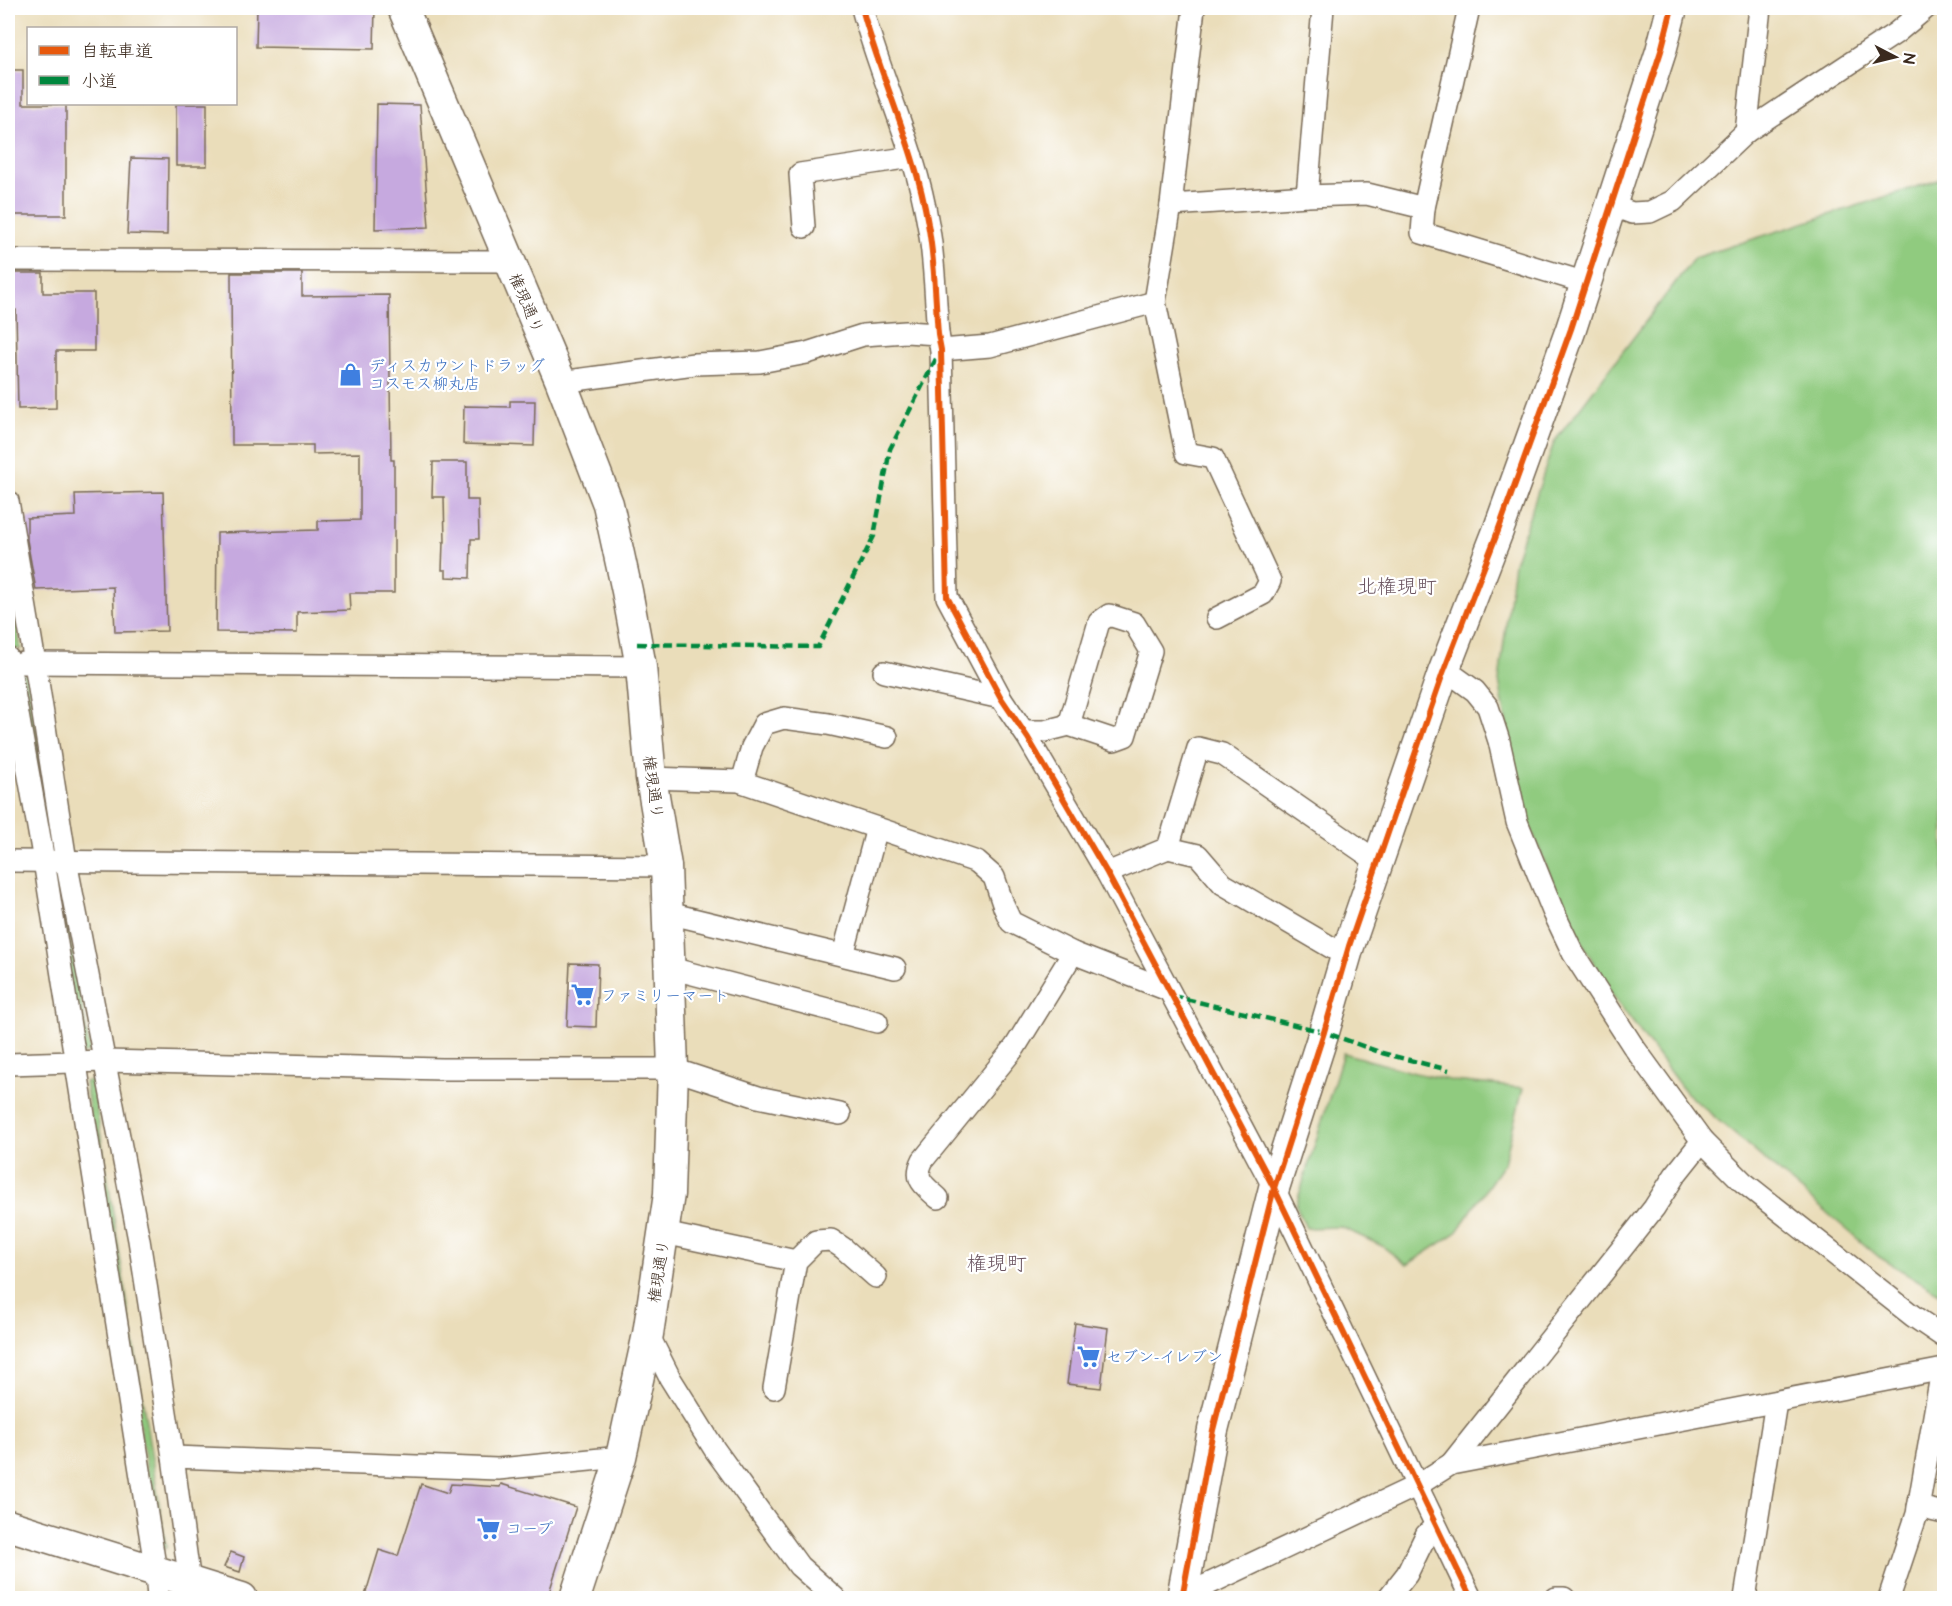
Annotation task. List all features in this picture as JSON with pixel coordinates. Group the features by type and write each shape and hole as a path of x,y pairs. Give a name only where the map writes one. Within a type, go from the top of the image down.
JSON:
{"street":[{"name":"権現通り","path":"403,8 561,382 608,504 641,667 651,778 666,866 673,1069 669,1194 648,1334 621,1457 575,1599"},
{"path":"862,8 912,157 928,224 939,342 947,597 1001,698 1024,731 1107,873 1274,1188 1471,1598"},
{"path":"1194,8 1171,205 1155,302 1186,453 1213,459 1270,581 1263,594 1217,618"},
{"path":"1307,196 1323,8"},
{"path":"1469,8 1424,208 1422,233 1586,283"},
{"path":"1181,1598 1213,1430 1274,1188 1346,956 1443,673 1498,531 1571,329 1661,51 1672,8"},
{"path":"1746,132 1760,8"},
{"path":"1610,205 1632,213 1650,212 1673,201 1746,132 1896,33 1926,8"},
{"path":"804,228 800,174 912,157"},
{"path":"1171,205 1367,194 1424,208"},
{"path":"8,260 509,261"},
{"path":"561,382 694,364 760,362 807,353 863,335 906,332 939,342 990,346 1155,302"},
{"path":"8,501 66,861 139,1240 173,1457 191,1591"},
{"path":"1024,731 1045,731 1069,725 1114,740 1125,736 1151,651 1134,623 1109,615 1099,622 1069,725"},
{"path":"157,1585 44,861 8,661 641,667"},
{"path":"884,672 1001,698"},
{"path":"1443,673 1457,678 1475,691 1488,707 1499,741 1517,822 1573,953 1633,1046 1702,1141 1743,1182 1913,1316 1944,1337"},
{"path":"742,782 752,747 764,724 784,718 828,724 887,737"},
{"path":"1168,848 1198,748 1222,754 1378,861"},
{"path":"651,778 742,782 977,862 994,878 1011,922 1073,953 1168,990"},
{"path":"843,955 877,828"},
{"path":"1107,873 1168,848 1198,855 1222,884 1346,956"},
{"path":"8,861 666,866"},
{"path":"668,913 895,968"},
{"path":"938,1198 920,1181 918,1170 923,1160 1015,1047 1073,953"},
{"path":"670,968 877,1022"},
{"path":"8,1065 105,1061 442,1069 673,1069 758,1097 840,1114"},
{"path":"1181,1598 1416,1486 1451,1464 1654,1208 1675,1175 1702,1141"},
{"path":"664,1233 796,1261"},
{"path":"774,1388 796,1261 816,1241 831,1240 876,1277"},
{"path":"648,1334 670,1378 714,1450 799,1566 835,1599"},
{"path":"1451,1464 1943,1370 1917,1514 1889,1599"},
{"path":"1745,1599 1776,1401"},
{"path":"173,1457 498,1469 621,1457"},
{"path":"1918,1507 1944,1513"},
{"path":"8,1525 157,1585 242,1599"},
{"path":"1388,1599 1407,1574 1426,1535 1435,1526"},
{"path":"1556,1599 1564,1599"}],"green space":[{"path":"1944,178 1944,1296 1879,1257 1685,1092 1608,989 1563,907 1520,802 1499,681 1514,563 1554,442 1694,258"},
{"path":"8,570 21,649 11,649 8,629"},
{"path":"16,672 27,674 57,856 49,857"},
{"path":"51,866 58,866 90,1052 82,1054"},
{"path":"1343,1053 1454,1081 1523,1088 1504,1163 1456,1233 1407,1265 1382,1246 1341,1227 1306,1228 1296,1205"},
{"path":"92,1080 166,1548 159,1548 85,1082"}],"building":[{"path":"257,8 375,8 374,49 256,47"},
{"path":"8,70 23,70 23,104 66,105 66,215 8,215"},
{"path":"377,104 420,105 429,227 375,229"},
{"path":"176,105 207,105 207,166 176,166"},
{"path":"131,158 168,159 167,235 127,234"},
{"path":"8,273 43,273 43,293 94,293 94,351 56,351 56,408 18,409 16,310 8,310"},
{"path":"231,273 302,273 302,296 389,295 391,460 394,460 394,593 349,593 350,610 297,612 297,633 216,632 217,533 318,530 318,521 360,520 360,453 313,454 313,445 232,445"},
{"path":"510,401 535,401 534,446 463,444 464,406 510,407"},
{"path":"433,462 467,462 467,500 478,500 479,539 471,539 470,578 446,577 446,570 442,570 443,542 445,542 444,497 432,497"},
{"path":"163,492 167,631 115,632 113,587 36,590 27,540 27,518 76,516 75,494"},
{"name":"ファミリーマート","path":"570,963 598,964 596,1027 567,1026"},
{"name":"セブン-イレブン","path":"1075,1323 1108,1328 1101,1388 1067,1384"},
{"name":"コープ","path":"421,1484 448,1493 451,1484 500,1487 501,1484 576,1507 547,1599 364,1599 379,1550 398,1556"},
{"path":"231,1552 244,1557 240,1572 224,1567"}],"marked path":[{"path":"637,644 818,647 874,536 890,449 938,355"},
{"path":"1173,996 1324,1032 1382,1053 1449,1070"}],"cycle path":[{"path":"862,8 915,169 930,238 941,350 947,597 1001,698 1028,738 1107,873 1274,1188 1471,1598"},
{"path":"1182,1598 1213,1430 1274,1188 1349,946 1443,673 1498,531 1571,329 1661,51 1672,8"}],"place":[{"name":"ディスカウントドラッグ コスモス柳丸店","path":"351,374"},
{"name":"ファミリーマート","path":"583,995"},
{"name":"セブン-イレブン","path":"1088,1356"},
{"name":"コープ","path":"488,1528"}],"district":[{"name":"北権現町","path":"1397,586"},
{"name":"権現町","path":"997,1263"}]}
